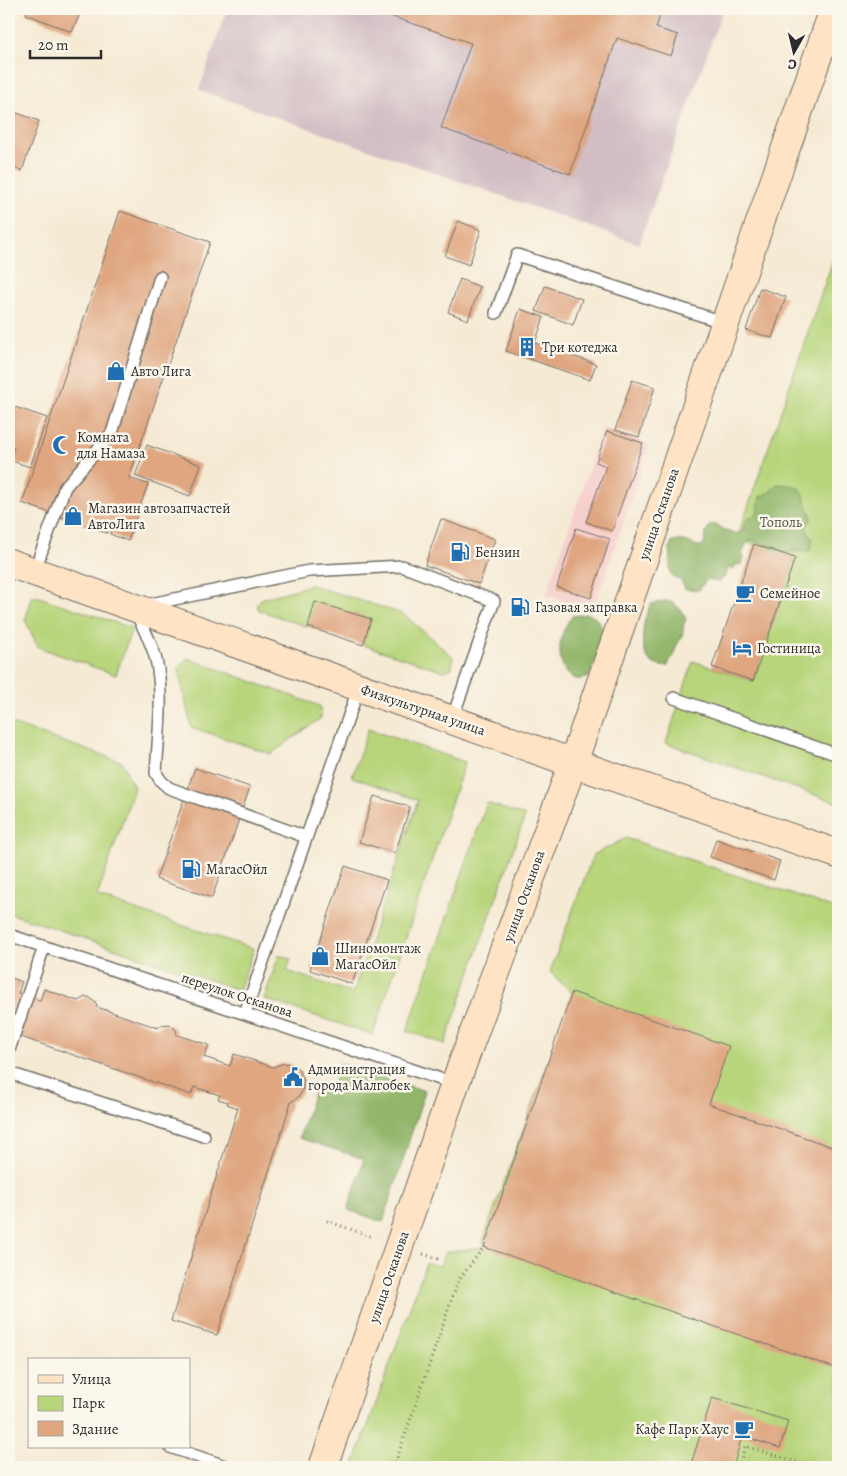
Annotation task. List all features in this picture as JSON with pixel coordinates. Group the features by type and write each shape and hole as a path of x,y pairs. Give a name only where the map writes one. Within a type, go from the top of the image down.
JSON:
{"street":[{"name":"улица Осканова","path":"323,1467 455,1084 573,763 725,323 834,21"},
{"name":"Физкультурная улица","path":"21,568 573,763 838,854"}],"lane":[{"path":"496,313 517,255 725,323"},
{"path":"21,568 64,487 112,433 160,277"},
{"path":"306,837 169,788 161,782 156,773 160,695 158,668 146,632 134,608 309,571 402,566 494,601 452,719"},
{"path":"245,1013 359,687"},
{"path":"674,698 838,755"},
{"name":"переулок Осканова","path":"9,935 455,1084"},
{"path":"9,1050 44,947"},
{"path":"9,1073 204,1136"},
{"path":"173,1448 228,1467"}],"path":[{"path":"327,1221 373,1237"},
{"path":"394,1467 458,1281 484,1247"},
{"path":"423,1254 442,1260"},
{"path":"739,1467 745,1446 813,1467"}],"shaded area":[{"path":"227,9 723,9 639,244 199,90"},
{"path":"603,428 650,444 593,611 546,595"}],"green space":[{"path":"838,245 838,803 666,743 693,661 753,681 795,558 737,539"},
{"name":"Тополь","path":"777,484 795,486 802,492 812,517 806,528 813,540 810,551 785,552 751,540 746,544 742,554 744,557 742,564 736,565 733,569 728,568 726,576 720,582 707,579 699,590 685,589 681,580 674,577 671,573 671,543 681,541 697,546 704,545 706,533 710,525 718,525 729,532 742,533 749,517 756,515 758,511 760,497 770,492"},
{"path":"311,585 403,614 453,657 452,668 444,671 363,645 371,619 315,603 308,627 259,610 257,605 261,599"},
{"path":"33,595 132,628 116,675 38,647 25,620"},
{"path":"666,601 676,605 686,619 682,636 668,666 657,665 650,661 645,653 643,644 644,622 651,604"},
{"path":"587,614 598,621 605,634 589,677 575,679 566,672 563,666 560,652 561,641 564,630 572,616"},
{"path":"187,658 320,706 321,718 271,754 191,727 178,668"},
{"path":"9,723 122,762 134,788 97,897 254,949 239,990 9,913"},
{"path":"368,729 465,762 373,1035 264,999 279,955 291,959 287,971 353,993 418,800 352,777"},
{"path":"487,803 525,816 445,1044 407,1031"},
{"path":"626,838 838,910 838,1467 353,1467 426,1263 440,1266 445,1252 484,1247 483,1240 572,993 550,972 593,855"},
{"path":"340,1063 425,1091 383,1222 348,1210 364,1159 299,1138 316,1086 331,1090"}],"building":[{"path":"28,9 82,9 72,32 26,14"},
{"path":"369,9 662,9 656,28 678,35 671,56 617,38 570,174 441,128 471,43"},
{"path":"9,110 39,121 22,171 9,166"},
{"name":"Авто Лига","path":"120,211 210,242 129,478 148,484 128,541 110,534 114,523 111,522 107,533 22,503"},
{"path":"458,221 481,230 469,265 445,256"},
{"path":"460,279 480,287 468,320 448,312"},
{"path":"545,286 582,299 573,325 536,311"},
{"path":"760,288 786,297 772,338 746,330"},
{"name":"Три котеджа","path":"520,309 544,317 535,343 596,364 590,380 506,351"},
{"path":"632,380 655,387 639,437 615,430"},
{"path":"9,405 47,418 30,467 9,460 14,447 9,445"},
{"path":"607,431 643,443 612,531 586,522 606,466 596,462"},
{"path":"147,445 201,465 190,496 135,476"},
{"name":"Бензин","path":"441,519 495,539 479,584 425,565"},
{"path":"576,528 610,539 591,598 557,587"},
{"path":"754,544 795,558 753,681 712,667"},
{"path":"315,602 371,619 363,645 308,627"},
{"path":"195,768 250,787 212,898 156,879"},
{"path":"374,796 410,807 395,853 359,842"},
{"path":"716,839 780,861 774,880 710,857"},
{"path":"345,866 387,880 352,984 310,970"},
{"path":"9,977 22,982 18,993 40,1001 44,989 78,1001 89,997 96,1003 97,1007 158,1028 161,1025 170,1024 176,1030 177,1035 209,1045 204,1057 230,1066 234,1054 273,1067 284,1063 290,1064 299,1070 304,1081 302,1092 291,1102 217,1335 171,1321 238,1108 218,1099 220,1095 194,1087 191,1095 9,1033"},
{"path":"572,992 729,1046 709,1104 838,1149 838,1369 484,1247"},
{"name":"Кафе Парк Хаус","path":"712,1398 788,1421 780,1448 742,1436 733,1467 690,1467"}],"place":[{"name":"Три котеджа","path":"527,347"},
{"name":"Авто Лига","path":"116,371"},
{"name":"Комната для Намаза","path":"62,445"},
{"name":"Магазин автозапчастей АвтоЛига","path":"73,516"},
{"name":"Бензин","path":"460,552"},
{"name":"Семейное","path":"745,593"},
{"name":"Газовая заправка","path":"520,607"},
{"name":"Гостиница","path":"742,648"},
{"name":"МагасОйл","path":"191,869"},
{"name":"Шиномонтаж МагасОйл","path":"320,956"},
{"name":"Администрация города Малгобек","path":"293,1077"},
{"name":"Кафе Парк Хаус","path":"744,1429"}]}
